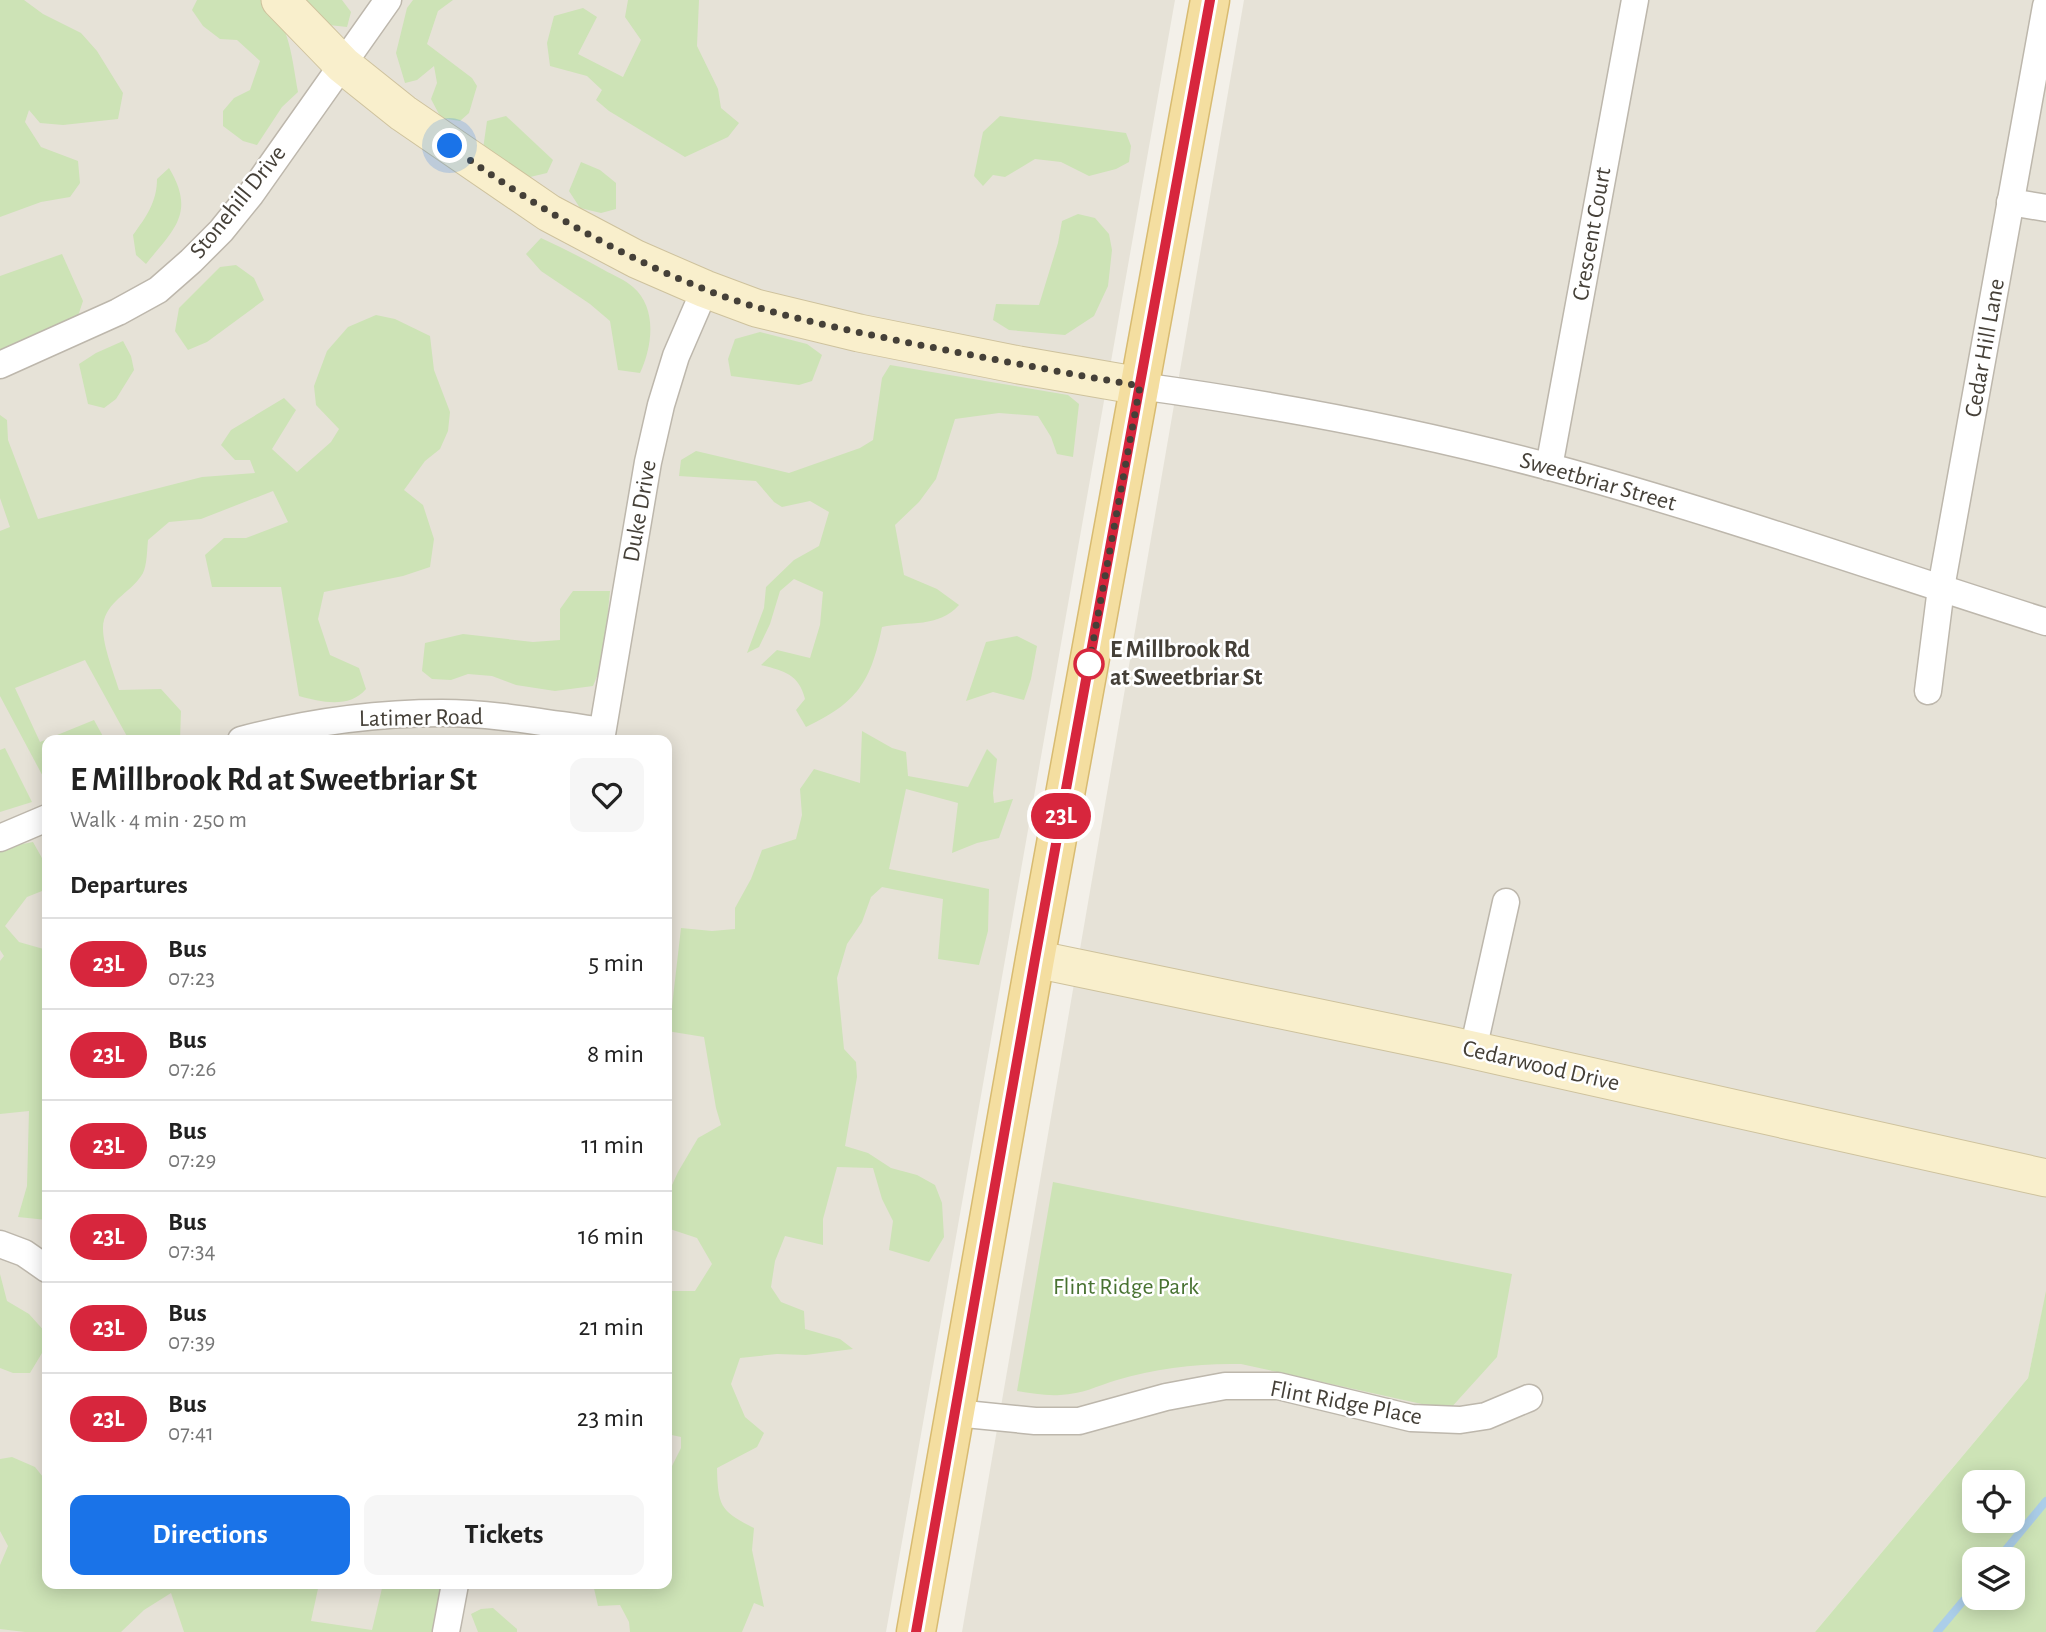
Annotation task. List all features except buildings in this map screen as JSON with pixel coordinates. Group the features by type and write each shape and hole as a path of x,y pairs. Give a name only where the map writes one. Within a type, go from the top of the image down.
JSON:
{"main road":[{"path":"916,1632 1035,959 1210,0"}],"street":[{"path":"280,0 343,65 403,113 542,209 636,259 756,308 859,333 1140,386"},
{"name":"Stonehill Drive","path":"0,365 118,312 158,290 191,261 221,231 251,194 388,0"},
{"name":"Crescent Court","path":"1549,467 1635,0"},
{"name":"Cedar Hill Lane","path":"1928,691 1941,589 2046,6"},
{"path":"2010,202 2046,208"},
{"name":"Duke Drive","path":"601,735 648,462 661,405 676,356 705,289"},
{"name":"Sweetbriar Street","path":"1140,386 1387,428 1549,467 2046,622"},
{"name":"Latimer Road","path":"260,735 318,722 445,713 492,716 601,735"},
{"path":"0,838 42,820"},
{"path":"1473,1050 1506,902"},
{"name":"Cedarwood Drive","path":"1035,959 1473,1050 2046,1178"},
{"path":"0,1244 23,1252 42,1265"},
{"name":"Flint Ridge Place","path":"955,1413 1035,1421 1079,1421 1166,1397 1225,1386 1279,1386 1411,1418 1460,1420 1486,1416 1529,1398"},
{"path":"446,1632 454,1589"}],"shaded area":[{"path":"0,0 1175,0 886,1632 0,1632"},
{"path":"1244,0 2046,0 2046,1294 2028,1378 1815,1632 962,1632"}],"green space":[{"path":"0,0 24,0 43,14 81,33 97,51 123,93 118,119 63,125 40,123 29,110 25,122 41,147 78,161 80,183 70,197 41,202 0,217"},
{"path":"197,0 264,0 273,9 285,31 298,92 282,107 257,145 243,141 223,126 223,111 234,98 250,90 260,61 237,40 220,39 203,26 192,10"},
{"path":"303,0 342,0 351,12 347,27 329,25"},
{"path":"413,0 453,0 438,11 427,44 472,78 477,86 469,113 460,121 441,118 431,99 437,83 434,66 417,80 405,83 396,53 407,8"},
{"path":"628,0 699,0 697,46 718,89 721,108 739,123 728,137 685,157 609,111 596,100 602,90 587,76 550,66 547,43 554,16 583,8 597,17 578,54 623,77 641,40 625,17"},
{"path":"506,116 553,160 547,173 530,177 502,173 483,149 487,121"},
{"path":"1000,116 1126,133 1131,146 1129,162 1116,169 1089,176 1061,162 1035,159 1005,177 993,175 983,186 974,176 983,132"},
{"path":"581,162 600,170 616,183 616,209 601,213 580,208 569,191"},
{"path":"169,168 181,197 181,209 173,230 146,264 136,255 133,235 153,202 157,179"},
{"path":"1078,214 1095,218 1109,234 1112,250 1108,286 1094,316 1065,335 1009,330 993,320 996,304 1039,305 1062,221"},
{"path":"541,238 623,280 641,296 649,317 650,340 640,373 618,370 610,321 541,271 526,254"},
{"path":"62,254 83,301 75,325 0,351 0,276"},
{"path":"236,265 254,278 264,300 207,342 188,350 175,331 179,308 220,267"},
{"path":"376,315 395,319 430,336 434,370 450,412 448,431 440,449 425,461 404,490 423,505 434,539 430,567 403,576 324,592 318,619 330,655 359,668 366,689 343,702 325,702 299,696 281,587 212,587 205,555 224,538 246,538 288,522 273,491 201,519 169,522 148,540 143,573 111,606 104,620 105,645 119,690 161,689 181,711 180,735 126,735 85,660 15,688 40,742 42,741 42,775 0,696 0,531 10,527 0,498 0,415 7,420 8,440 38,519 202,477 255,473 250,460 235,460 221,445 231,430 284,398 296,410 272,449 297,472 331,442 339,429 316,405 314,386 327,351 348,327"},
{"path":"760,332 807,344 822,355 812,381 799,385 731,376 728,359 735,339"},
{"path":"123,341 131,356 134,370 116,399 104,408 88,404 79,364"},
{"path":"890,365 1068,395 1079,404 1073,457 1057,454 1051,437 1038,416 999,413 955,419 936,479 919,502 895,525 904,575 937,589 959,605 933,620 882,627 873,662 859,689 838,709 806,727 796,710 805,699 799,684 783,672 761,665 777,650 810,658 820,625 823,592 794,579 780,591 770,624 759,647 747,653 764,608 766,587 794,560 819,546 829,512 810,501 782,507 774,502 756,481 679,476 681,460 696,451 789,473 860,448 873,440 882,378"},
{"path":"573,591 610,591 603,662 593,686 555,691 516,685 492,676 468,674 451,680 432,679 422,671 425,643 463,634 533,642 560,640 560,609"},
{"path":"1017,636 1037,646 1024,700 993,692 966,701 986,642"},
{"path":"94,720 102,735 57,735"},
{"path":"862,731 892,748 906,752 908,776 968,787 987,749 997,759 994,803 1013,799 999,838 952,853 958,803 906,789 889,869 989,889 988,931 979,965 938,959 943,899 882,887 871,897 862,922 847,944 837,978 844,1049 856,1062 857,1077 845,1146 868,1153 891,1168 917,1175 935,1185 942,1203 944,1237 929,1262 889,1250 893,1221 882,1199 873,1168 837,1167 823,1219 823,1245 785,1236 775,1261 771,1287 781,1302 804,1311 805,1329 840,1339 853,1349 806,1355 777,1354 740,1358 731,1384 745,1417 764,1433 757,1447 717,1468 718,1491 723,1506 734,1517 754,1528 752,1550 764,1607 754,1603 742,1632 630,1632 629,1622 620,1605 598,1606 594,1589 672,1589 672,1466 681,1448 681,1437 672,1435 672,1291 695,1291 712,1264 697,1238 672,1230 672,1185 678,1172 698,1138 721,1125 704,1037 672,1032 672,1006 681,928 712,931 735,929 735,908 751,879 762,850 796,839 802,815 800,789 814,769 860,783"},
{"path":"5,748 32,802 0,812 0,750"},
{"path":"33,842 42,858 42,891 27,897 5,926 19,942 42,949 42,1219 18,1217 27,1186 29,1111 0,1114 0,961 4,956 0,950 2,848"},
{"name":"Flint Ridge Park","path":"1053,1182 1512,1274 1497,1357 1449,1410 1241,1364 1163,1369 1068,1394 1049,1395 1017,1391"},
{"path":"0,1274 7,1301 29,1314 42,1328 42,1353 30,1373 13,1373 0,1368"},
{"path":"2046,1291 2046,1632 1815,1632 2028,1378"},
{"path":"12,1457 35,1467 42,1476 42,1589 318,1589 311,1621 372,1630 382,1589 441,1589 434,1632 184,1632 171,1593 144,1610 121,1632 25,1632 0,1629 0,1565 8,1546 0,1531 0,1459"},
{"path":"493,1608 517,1629 517,1632 478,1632 471,1614 481,1609"}],"waterway":[{"path":"2008,1547 2046,1501"},
{"path":"1937,1632 1962,1602"}],"bus line":[{"name":"23L","path":"916,1632 1035,959 1210,0"}],"place":[{"name":"E Millbrook Rd at Sweetbriar St","path":"1089,664"}],"route":[{"path":"450,146 542,209 636,259 756,308 859,333 1140,386 1089,664"}]}
